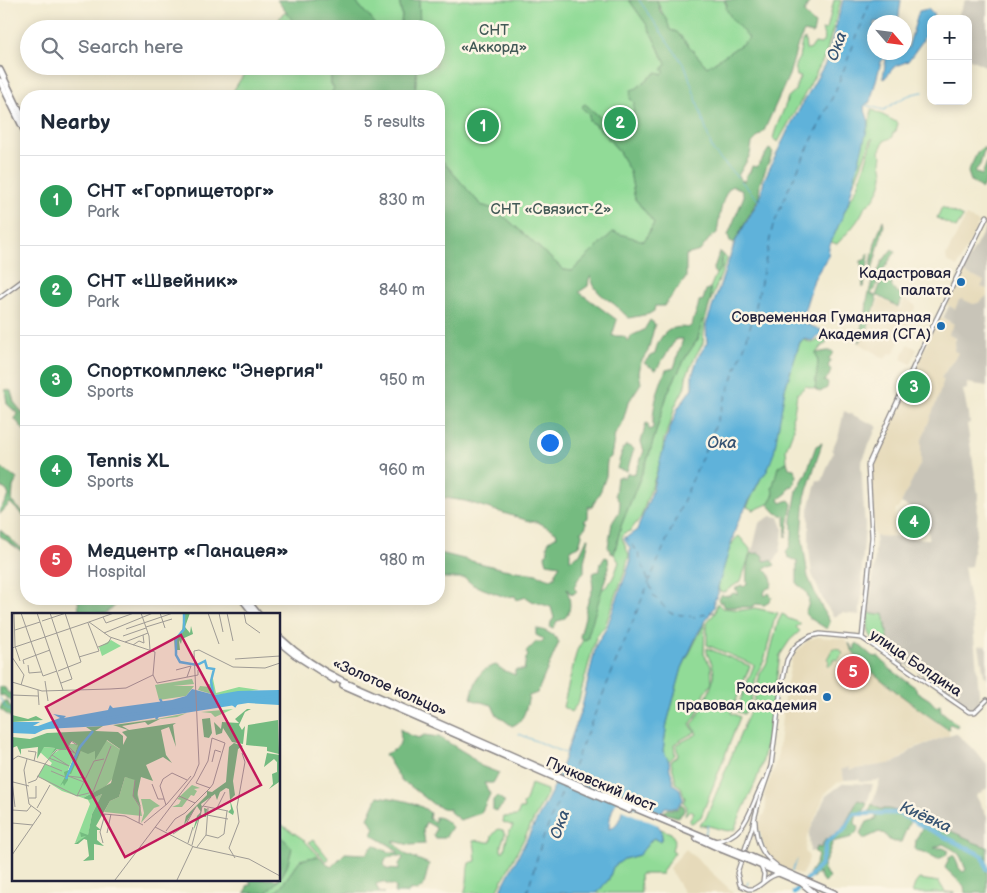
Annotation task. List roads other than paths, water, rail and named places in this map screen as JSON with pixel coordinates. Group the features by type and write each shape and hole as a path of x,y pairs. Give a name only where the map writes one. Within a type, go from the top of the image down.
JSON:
{"highway":[{"path":"0,70 20,112"},
{"path":"0,81 20,122"},
{"name":"«Золотое кольцо»","path":"280,638 297,653 334,677 497,750"},
{"name":"«Золотое кольцо»","path":"280,643 335,681 497,750"},
{"name":"Пучковский мост","path":"497,750 698,837"},
{"path":"698,837 713,841 722,847"},
{"path":"698,837 834,893"},
{"path":"748,858 759,865 781,872 802,883 814,893"}],"main road":[{"path":"862,638 872,537 868,465 923,346 987,216"},
{"path":"0,296 20,282"},
{"name":"улица Болдина","path":"762,885 753,890 748,889 740,885 737,876 774,756 781,692 787,660 794,648 804,638 820,634 862,638 969,712 975,712 987,700"},
{"path":"713,841 736,834 743,825 768,776"},
{"path":"755,816 756,832 760,846 767,858 781,872 762,885"},
{"path":"759,865 764,874 762,885"}],"water":[{"name":"Ока","path":"843,0 901,0 899,15 867,15 867,60 882,60 871,99 864,107 869,122 848,204 829,247 828,256 814,279 803,315 804,323 821,330 821,335 812,341 804,339 800,342 785,389 774,453 767,471 761,478 737,524 718,587 718,594 714,601 714,607 698,633 682,668 667,723 663,751 669,761 673,784 680,789 683,800 676,808 665,807 660,815 658,826 661,829 662,838 660,841 653,838 639,855 624,859 613,867 609,879 597,893 499,893 555,785 582,707 596,645 607,627 630,563 630,548 624,539 637,530 651,495 666,439 678,408 692,388 692,376 698,357 707,343 706,325 735,242 760,198 764,180 789,128 827,60","holes":["621,797 623,799 619,821 609,829 614,807"]},
{"name":"Ока","path":"928,9 933,15 927,15 927,32 912,55 912,35 919,11"},
{"name":"Ока","path":"886,60 909,60 894,67 884,79"}],"waterway":[{"path":"639,0 686,68 713,151 737,177"},
{"path":"865,105 884,110 907,96 923,92"},
{"path":"740,180 759,201"},
{"path":"0,698 7,709 12,711"},
{"path":"519,734 567,754"},
{"name":"Киёвка","path":"794,893 820,866 827,842 843,831 854,814 897,813 983,856 987,869"},
{"path":"705,834 708,824"},
{"path":"758,831 763,849"},
{"path":"792,871 797,860"}],"place":[{"name":"СНТ «Швейник»","path":"620,123"},
{"name":"СНТ «Горпищеторг»","path":"483,126"},
{"name":"Кадастровая палата","path":"961,282"},
{"name":"Современная Гуманитарная Академия (СГА)","path":"941,326"},
{"name":"Спорткомплекс \"Энергия\"","path":"914,387"},
{"name":"Tennis XL","path":"914,522"},
{"name":"Медцентр «Панацея»","path":"853,672"},
{"name":"Российская правовая академия","path":"827,697"}],"park label":[{"name":"СНТ «Аккорд»","path":"494,38"},
{"name":"СНТ «Связист-2»","path":"551,209"}]}
